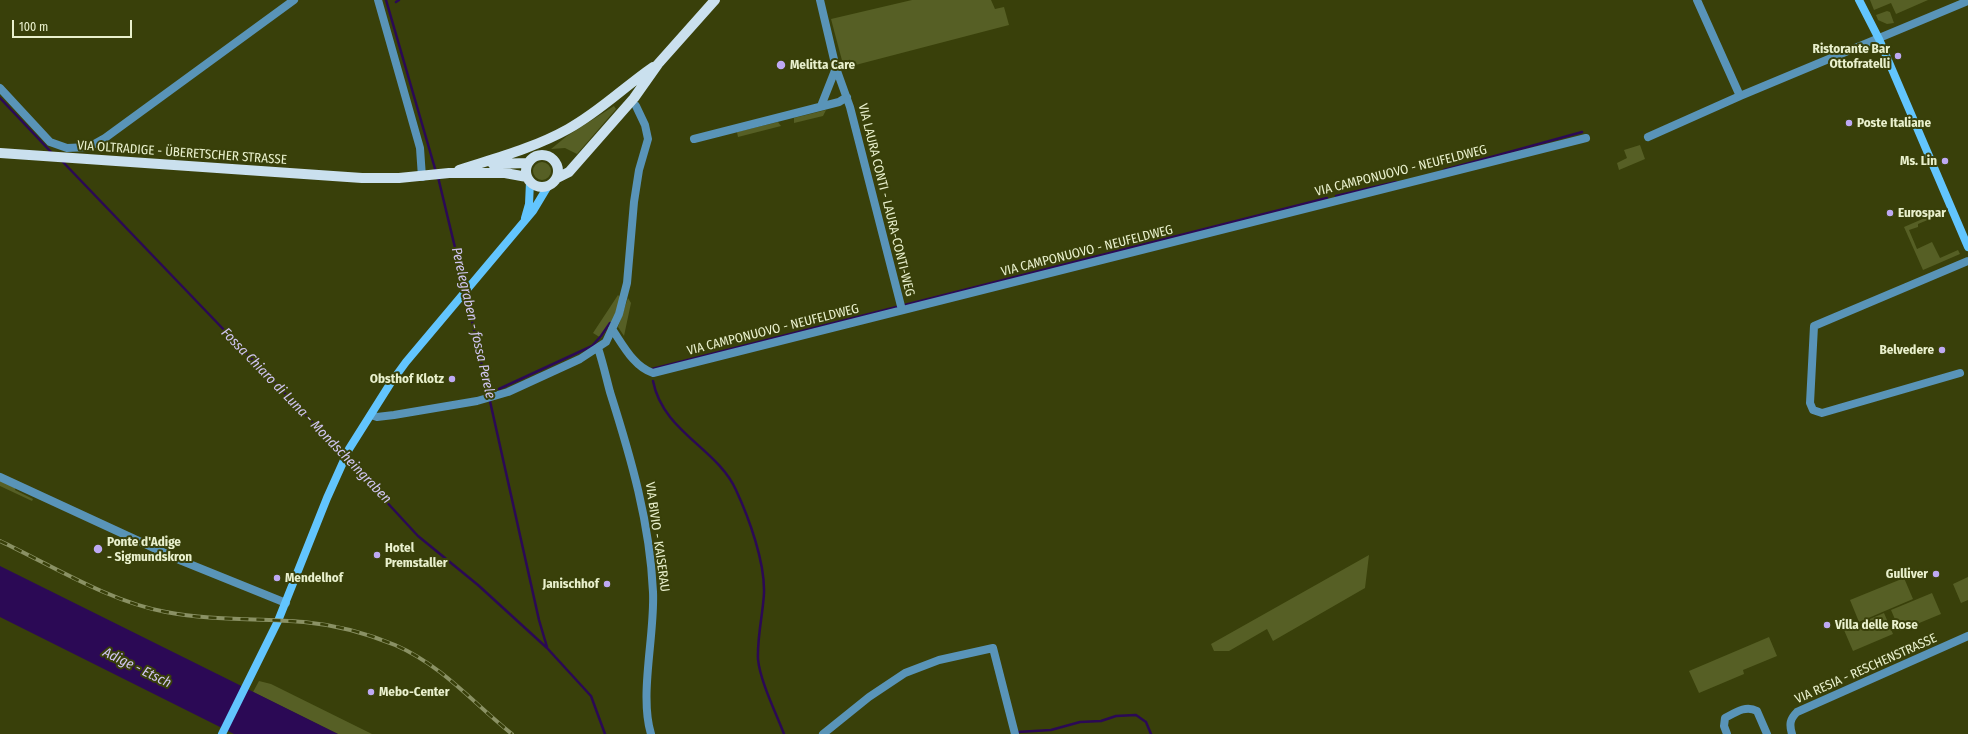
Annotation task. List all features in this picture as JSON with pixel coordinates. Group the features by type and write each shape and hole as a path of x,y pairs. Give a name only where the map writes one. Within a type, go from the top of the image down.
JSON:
{"main road":[{"path":"222,734 286,603 342,463 349,449 390,384 406,362 533,211 548,186 557,178 569,172 634,98 658,64 715,0"},
{"path":"1859,0 1879,39 1966,234 1968,247"},
{"path":"447,173 503,157 568,129 607,104 635,80 658,64"},
{"path":"543,155 568,129"},
{"name":"VIA OLTRADIGE - ÜBERETSCHER STRASSE","path":"0,153 362,178 427,176 447,173"},
{"path":"524,222 529,204 529,179 526,172 528,163 536,156 550,156 557,164 559,170 557,178"},
{"path":"459,170 496,164 528,163"},
{"path":"447,173 505,173 529,179 537,186 548,186"}],"street":[{"path":"0,88 50,142 67,148 89,147 105,138 294,0"},
{"path":"378,0 427,176"},
{"name":"VIA LAURA CONTI - LAURA-CONTI-WEG","path":"820,0 836,68 847,97 901,306"},
{"path":"1697,0 1740,96"},
{"path":"1648,137 1740,96 1968,1"},
{"path":"821,106 836,68"},
{"name":"VIA LAURA CONTI - LAURA-CONTI-WEG","path":"694,139 839,102 847,97"},
{"path":"371,415 377,417 394,415 492,397 508,392 563,367 606,342 619,314 627,283 634,202 639,170 648,139 645,125 636,106"},
{"name":"VIA CAMPONUOVO - NEUFELDWEG","path":"612,329 637,363 645,370 653,373 901,306 1586,138"},
{"path":"1960,373 1822,413 1813,410 1810,403 1814,326 1968,261"},
{"name":"VIA BIVIO - KAISERAU","path":"598,348 634,467 647,534 653,592 653,624 647,693 651,734"},
{"path":"0,477 182,561 286,603"},
{"name":"VIA RESIA - RESCHENSTRASSE","path":"1792,734 1789,725 1797,712 1968,636"},
{"path":"823,734 869,697 905,672 939,660 992,648 1015,734"},
{"path":"1727,734 1724,726 1725,718 1742,709 1752,708 1757,711 1768,734"}],"green space":[{"path":"912,0 991,0 995,9 1004,7 1009,25 844,68 831,19"},
{"path":"1870,0 1928,0 1896,14 1891,3 1874,10"},
{"path":"1887,11 1890,12 1894,23 1887,24 1878,20 1876,15"},
{"path":"614,106 616,109 577,154 565,148 551,149 567,136"},
{"path":"826,110 823,116 794,123 794,118"},
{"path":"778,122 781,126 738,137 737,132"},
{"path":"1640,145 1645,159 1619,170 1617,163 1627,158 1624,150"},
{"path":"542,162 548,165 551,171 548,177 542,180 536,177 533,171 536,165"},
{"path":"1941,211 1942,214 1918,224 1918,227 1909,230 1917,249 1932,242 1940,258 1958,250 1960,254 1923,270 1904,227"},
{"path":"618,295 622,299 611,328 608,328 601,338 593,333"},
{"path":"628,298 631,303 624,336 618,327"},
{"path":"0,478 16,486 15,490 33,499 32,501 0,486"},
{"path":"1369,555 1365,588 1273,641 1267,629 1229,651 1214,651 1211,644"},
{"path":"1968,577 1968,600 1961,603 1953,584"},
{"path":"1904,578 1913,599 1859,622 1850,600"},
{"path":"1932,593 1941,614 1900,631 1891,610"},
{"path":"1884,613 1893,634 1853,651 1844,630"},
{"path":"1769,637 1777,656 1743,670 1744,674 1699,693 1689,671"},
{"path":"259,681 271,684 372,734 338,734 253,692"}],"water":[{"name":"Adige - Etsch","path":"0,566 338,734 234,734 0,617"}],"waterway":[{"name":"Perelegraben - fossa Perele","path":"386,0 436,172"},
{"name":"Fossa Chiaro di Luna - Mondscheingraben","path":"0,98 52,153"},
{"path":"1444,170 1582,132"},
{"name":"Fossa Chiaro di Luna - Mondscheingraben","path":"62,161 344,455"},
{"name":"Perelegraben - fossa Perele","path":"438,177 465,289"},
{"path":"1336,196 1396,182"},
{"path":"652,369 1327,198"},
{"name":"Perelegraben - fossa Perele","path":"466,294 539,620 547,647"},
{"path":"499,389 592,346 610,323"},
{"path":"653,381 659,399 668,414 727,475 736,490 746,514 759,554 764,581 758,651 759,668 784,734"},
{"name":"Fossa Chiaro di Luna - Mondscheingraben","path":"347,459 418,536 478,585 547,648 591,696 605,734"},
{"path":"1017,732 1051,730 1080,722 1101,721 1116,716 1136,715 1146,722 1151,734"}],"railway":[{"path":"0,541 81,582 145,607 200,617 316,623 362,633 395,645 428,663 443,674 512,734"}],"place":[{"name":"Ristorante Bar Ottofratelli","path":"1898,56"},
{"name":"Melitta Care","path":"781,65"},
{"name":"Poste Italiane","path":"1849,123"},
{"name":"Ms. Lin","path":"1945,161"},
{"name":"Eurospar","path":"1890,213"},
{"name":"Belvedere","path":"1942,350"},
{"name":"Obsthof Klotz","path":"452,379"},
{"name":"Ponte d'Adige - Sigmundskron","path":"98,549"},
{"name":"Hotel Premstaller","path":"377,555"},
{"name":"Gulliver","path":"1936,574"},
{"name":"Mendelhof","path":"277,578"},
{"name":"Janischhof","path":"607,584"},
{"name":"Villa delle Rose","path":"1827,625"},
{"name":"Mebo-Center","path":"371,692"}]}
